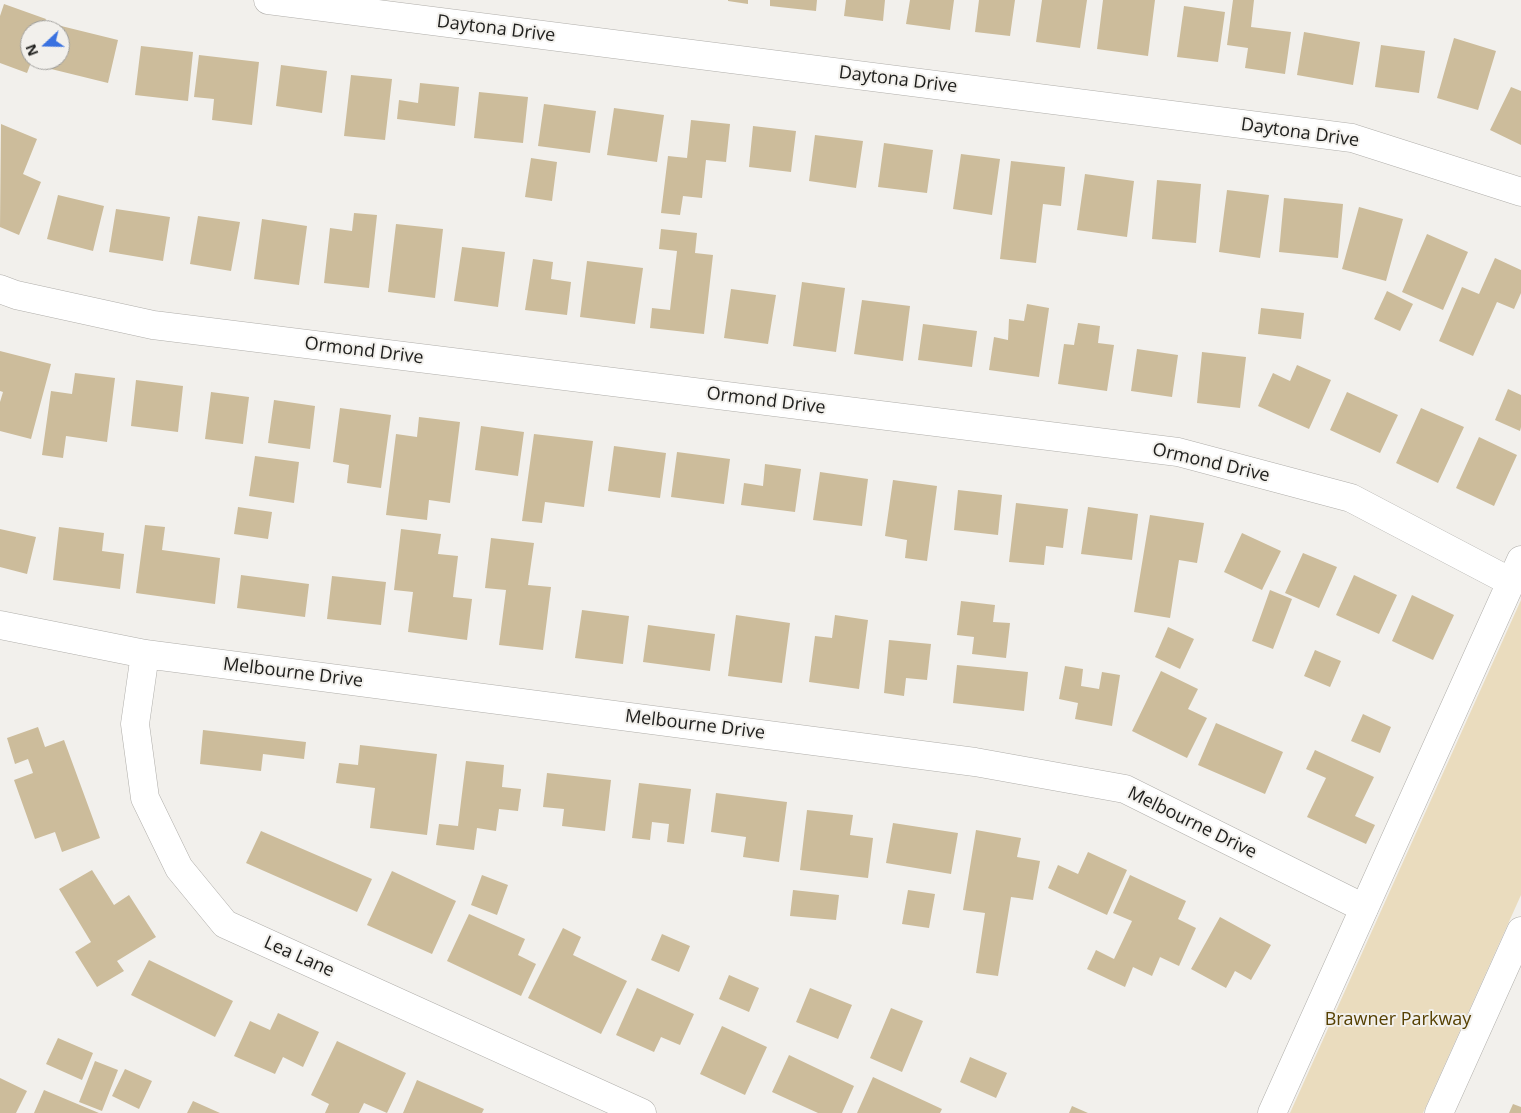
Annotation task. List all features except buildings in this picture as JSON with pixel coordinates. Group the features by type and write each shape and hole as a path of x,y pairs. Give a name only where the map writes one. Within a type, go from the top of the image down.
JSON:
{"street":[{"name":"Daytona Drive","path":"268,0 1352,138 1521,192"},
{"name":"Ormond Drive","path":"0,289 16,295 153,325 1178,452 1351,498 1516,571"},
{"path":"1272,1113 1516,571"},
{"name":"Melbourne Drive","path":"0,625 145,654 975,762 1125,789 1364,908"},
{"name":"Lea Lane","path":"145,654 135,724 145,798 179,868 225,924 642,1113"},
{"path":"1439,1113 1521,931"}],"green space":[{"name":"Brawner Parkway","path":"1521,600 1521,895 1423,1113 1290,1113"}]}
